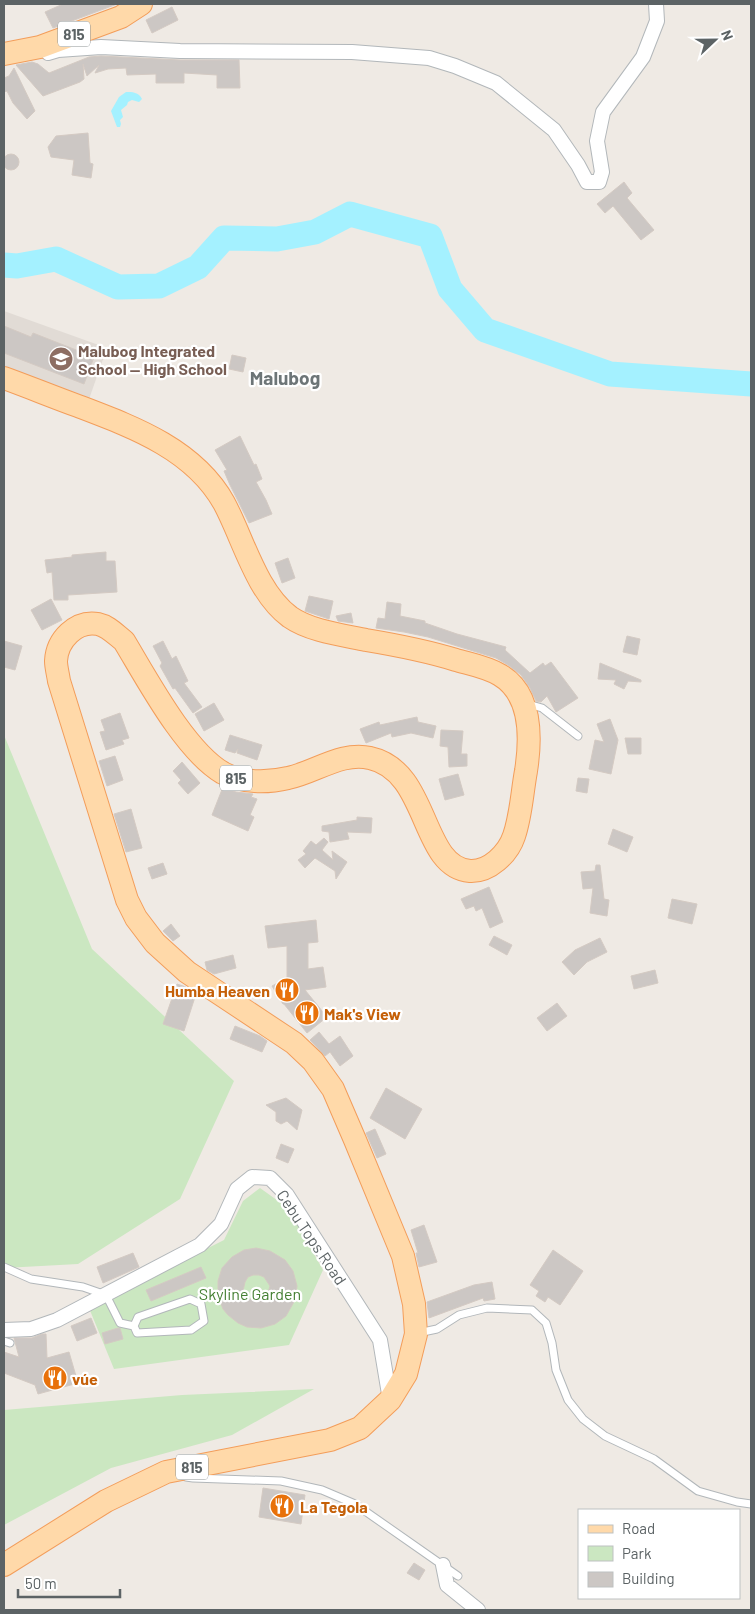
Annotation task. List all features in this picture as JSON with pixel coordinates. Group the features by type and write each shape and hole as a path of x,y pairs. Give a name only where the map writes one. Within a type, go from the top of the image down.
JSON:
{"main road":[{"name":"815","path":"8,53 40,47 121,17 141,4"},
{"name":"815","path":"4,378 114,419 165,444 194,466 212,485 224,504 254,569 273,600 290,617 329,633 445,656 492,670 503,676 519,695 523,703 529,735 529,753 518,823 506,853 476,870 456,868 448,863 437,845 412,792 402,776 388,764 369,757 353,757 289,778 260,782 239,779 223,773 207,760 181,731 124,641 100,624 88,624 78,627 63,639 58,648 56,662 59,681 127,900 136,918 155,944 187,972 294,1043 312,1061 333,1090 403,1256 414,1304 416,1334 406,1374 390,1400 360,1428 330,1440 166,1472 106,1501 4,1564"}],"street":[{"path":"8,53 30,55 58,50 100,47 180,51 352,52 429,58 456,66 496,83 554,130 578,165 587,182 599,182 602,172 597,141 603,112 644,57 656,21 656,4"},
{"name":"Cebu Tops Road","path":"6,1338 57,1320 200,1245 221,1224 237,1189 252,1177 270,1178 287,1195 380,1340 390,1400"},
{"path":"443,1565 447,1585 478,1610"}],"lane":[{"path":"523,703 542,708 578,736"},
{"path":"4,1267 31,1279 83,1287 106,1295 120,1323 134,1326"},
{"path":"190,1299 201,1304 204,1321 190,1330 137,1333 134,1326 138,1317 190,1299"},
{"path":"416,1334 437,1329 458,1315 487,1308 532,1310 546,1323 552,1343 556,1370 568,1400 583,1419 605,1436 654,1459 698,1491 751,1504"},
{"path":"166,1472 193,1478 281,1481 322,1490 355,1504 458,1576"}],"shaded area":[{"name":"Malubog Integrated School — High School","path":"4,311 107,348 88,402 4,366"}],"green space":[{"path":"4,735 92,949 234,1081 180,1199 78,1264 4,1268"},
{"name":"Skyline Garden","path":"260,1188 288,1208 323,1270 289,1345 114,1369 89,1308 224,1240 243,1201"},
{"path":"314,1389 232,1435 111,1468 4,1525 4,1410 182,1395"}],"water":[{"path":"126,92 133,92 142,99 139,102 132,100 128,102 121,110 123,117 120,120 120,127 117,127 111,111 119,97"}],"building":[{"path":"63,4 117,4 53,28 45,12"},
{"path":"172,7 178,20 152,33 146,20"},
{"path":"89,57 180,60 239,60 240,88 217,88 217,75 184,73 184,83 156,83 156,74 127,75 126,68 108,69 95,73 99,65 87,76 83,64 84,79 43,96 16,65 32,62 38,64 49,73"},
{"path":"14,68 35,111 27,119 13,103 7,91 4,92 4,78 9,76"},
{"path":"88,133 90,163 93,164 91,178 72,175 74,160 51,157 48,147 56,136"},
{"path":"11,154 17,156 19,162 17,168 11,170 5,168 3,162 5,156"},
{"path":"624,182 632,193 627,198 654,230 641,240 613,206 605,213 597,204"},
{"path":"4,326 31,337 33,333 94,357 84,384 4,353"},
{"path":"232,355 246,358 243,372 229,369"},
{"path":"240,436 254,465 256,464 262,479 256,482 272,514 249,523 224,471 227,470 215,450"},
{"path":"106,552 106,561 115,561 117,592 68,595 68,600 54,600 52,572 47,573 45,560"},
{"path":"288,558 295,578 282,583 275,563"},
{"path":"309,596 333,601 329,619 305,611"},
{"path":"51,599 62,620 42,630 31,610"},
{"path":"387,602 401,604 400,616 425,621 425,623 457,634 506,647 505,650 530,673 543,663 545,666 551,662 578,698 556,712 547,696 541,702 536,701 521,675 496,658 428,637 376,628 378,618 385,619"},
{"path":"351,613 353,623 338,621 336,616"},
{"path":"627,636 640,639 637,655 623,652"},
{"path":"4,641 22,646 15,670 4,667"},
{"path":"163,641 172,659 176,656 188,681 184,683 202,707 193,713 175,688 173,689 160,666 162,663 153,646"},
{"path":"600,663 641,680 641,682 628,681 624,689 614,684 616,680 598,679"},
{"path":"214,703 224,720 204,731 195,714"},
{"path":"120,713 129,738 122,740 124,744 106,750 100,732 105,731 101,720"},
{"path":"417,717 418,722 436,726 433,738 411,733 392,737 391,733 366,743 360,729 379,722 380,725"},
{"path":"610,719 618,740 611,774 589,769 595,740 604,742 597,724"},
{"path":"441,730 463,731 461,754 467,754 467,766 449,767 448,747 440,746"},
{"path":"230,735 262,745 257,760 237,753 238,749 235,753 225,750"},
{"path":"625,738 641,738 641,754 628,754"},
{"path":"115,756 123,780 107,786 99,761"},
{"path":"182,762 200,783 188,794 178,783 181,780 173,771"},
{"path":"458,774 464,795 445,800 439,779"},
{"path":"578,778 589,779 587,793 576,791"},
{"path":"223,787 236,792 253,794 251,797 257,799 250,815 254,817 248,831 212,815"},
{"path":"131,809 142,848 126,852 114,814"},
{"path":"357,817 372,818 371,833 347,832 349,839 330,842 329,832 322,831 322,826 357,820"},
{"path":"613,829 633,837 627,852 608,844"},
{"path":"324,838 328,842 322,850 333,860 332,851 347,862 336,879 335,871 315,858 305,868 298,860 306,854 303,851 311,841 316,845"},
{"path":"163,863 167,874 152,879 148,868"},
{"path":"596,865 600,865 604,899 609,900 607,916 590,913 593,888 583,889 581,872 595,871"},
{"path":"489,887 503,922 490,928 482,908 476,911 474,906 466,909 461,899"},
{"path":"672,899 697,904 692,924 668,918"},
{"path":"316,920 318,942 308,943 308,969 323,967 326,987 305,990 327,1017 307,1033 283,1004 272,986 287,978 287,946 268,948 265,926"},
{"path":"171,924 180,936 173,941 163,931"},
{"path":"494,936 512,945 507,955 489,945"},
{"path":"600,938 607,952 587,962 574,975 562,962 575,950"},
{"path":"233,955 236,968 214,974 207,970 205,962"},
{"path":"655,970 658,983 634,989 631,976"},
{"path":"177,984 186,987 196,994 184,1031 163,1024"},
{"path":"557,1003 567,1016 547,1031 537,1018"},
{"path":"235,1026 260,1036 267,1041 262,1052 230,1039"},
{"path":"319,1032 329,1044 340,1036 353,1056 340,1066 330,1052 325,1056 310,1040"},
{"path":"386,1088 422,1109 405,1139 370,1118"},
{"path":"286,1098 302,1110 297,1130 287,1121 281,1124 276,1121 276,1112 266,1105"},
{"path":"375,1129 386,1154 377,1158 366,1133"},
{"path":"281,1144 294,1149 288,1163 276,1158"},
{"path":"424,1225 437,1262 419,1267 416,1253 418,1253 411,1230"},
{"path":"256,1248 270,1251 285,1260 293,1271 297,1286 295,1300 286,1316 275,1324 261,1328 247,1327 238,1323 223,1309 218,1296 218,1281 222,1268 232,1257 244,1250","holes":["259,1275 264,1277 270,1286 267,1296 258,1301 248,1298 243,1291 248,1277"]},
{"path":"553,1250 583,1271 560,1305 548,1297 545,1302 536,1296 539,1291 530,1285"},
{"path":"133,1253 139,1267 103,1283 97,1267"},
{"path":"201,1267 206,1278 151,1301 146,1290"},
{"path":"492,1282 495,1299 484,1301 483,1298 429,1318 427,1302 474,1285"},
{"path":"91,1318 97,1333 77,1341 71,1326"},
{"path":"120,1328 123,1339 105,1344 102,1333"},
{"path":"46,1334 47,1358 69,1352 78,1383 38,1394 35,1385 4,1373 4,1352 19,1357 14,1338 32,1338"},
{"name":"La Tegola","path":"263,1488 305,1495 301,1524 259,1517"},
{"path":"414,1563 425,1570 419,1580 407,1573"}],"waterway":[{"path":"4,265 17,266 56,259 118,287 159,286 198,267 224,238 277,239 315,232 350,214 430,236 450,289 485,330 610,374 751,384"}],"place":[{"name":"Malubog Integrated School — High School","path":"61,359"},
{"name":"Humba Heaven","path":"287,990"},
{"name":"Mak's View","path":"307,1013"},
{"name":"vúe","path":"55,1378"},
{"name":"La Tegola","path":"282,1506"}],"district":[{"name":"Malubog","path":"285,377"}]}
